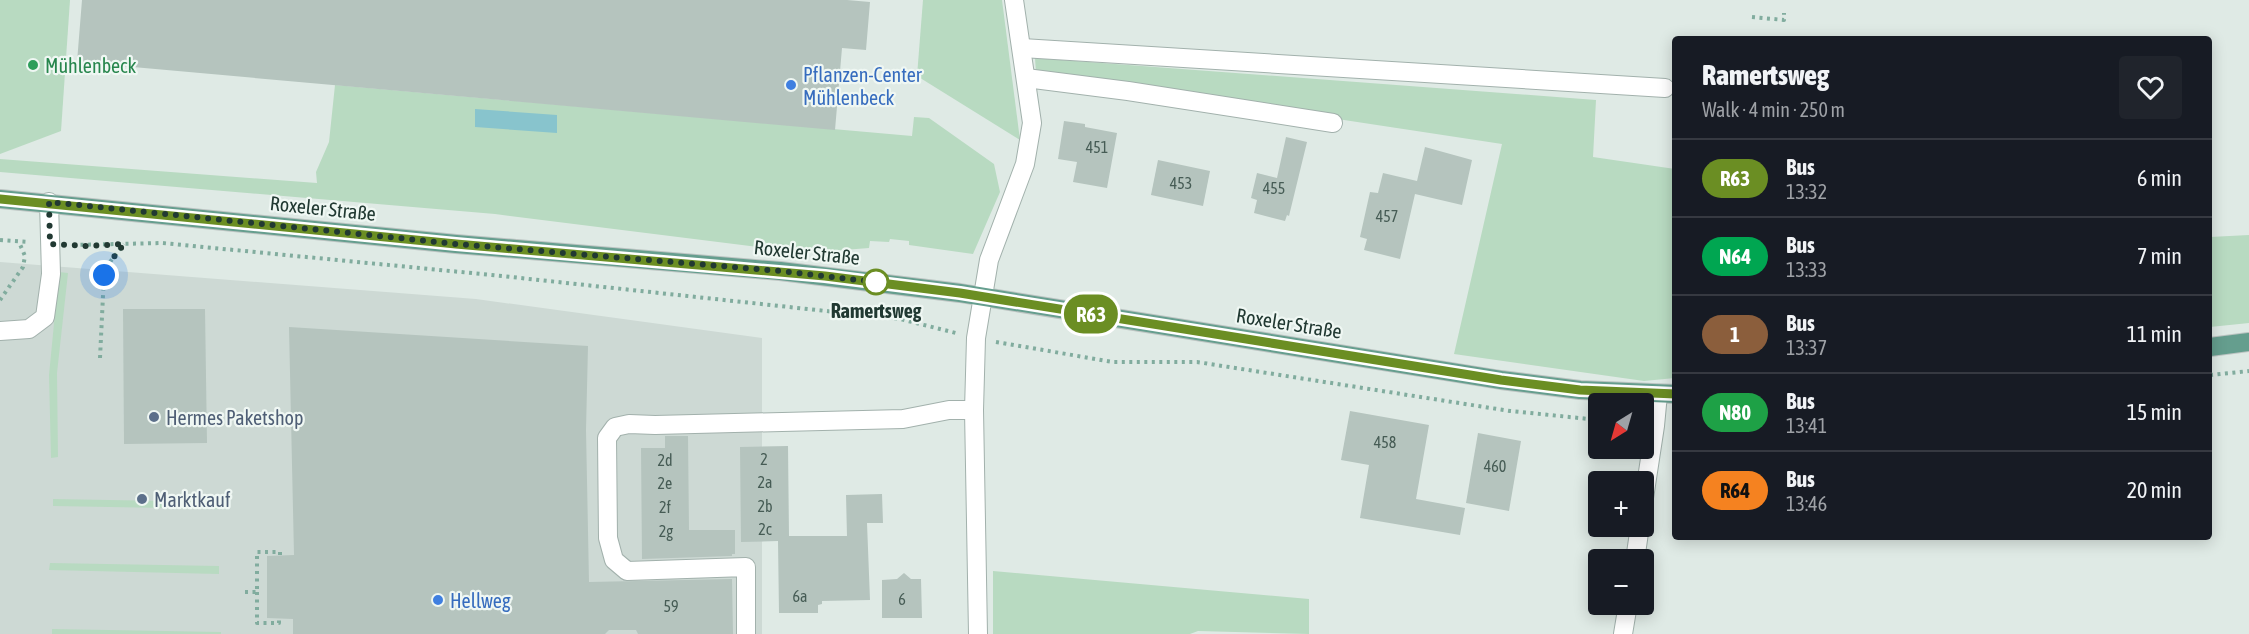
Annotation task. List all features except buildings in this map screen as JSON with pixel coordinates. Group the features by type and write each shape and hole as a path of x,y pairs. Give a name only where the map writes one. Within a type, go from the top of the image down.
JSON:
{"main road":[{"name":"Roxeler Straße","path":"0,199 49,202 444,243 780,271 983,296 1501,380 1580,390 1666,394"},
{"path":"2212,347 2249,342"}],"street":[{"path":"978,634 974,410 976,338 989,260 1025,164 1032,123 1014,0"},
{"path":"1022,48 1665,88"},
{"path":"1026,78 1333,123"},
{"path":"0,331 29,328 45,317 51,274 49,202"},
{"path":"1648,471 1655,426 1666,394"},
{"path":"746,634 746,567 627,571 614,560 608,538 607,438 615,427 629,424 655,426 903,419 949,410 974,410"},
{"path":"1623,634 1626,615"}],"path":[{"path":"1752,18 1784,20 1784,13"},
{"path":"0,240 87,246 162,243 514,277 888,318 976,338 1113,362 1197,362 1510,411 1588,419"},
{"path":"0,300 23,267 25,256 19,242"},
{"path":"100,358 104,275 110,262 124,244"},
{"path":"2212,375 2249,371"},
{"path":"279,618 279,623 257,623 257,552 280,552 280,555"},
{"path":"245,592 257,592"}],"shaded area":[{"path":"0,262 476,299 762,338 762,634 0,634"}],"green space":[{"name":"Mühlenbeck","path":"0,0 70,0 61,131 0,154"},
{"path":"923,0 1002,0 1020,140 917,76"},
{"path":"1035,58 1596,100 1593,157 1672,169 1672,378 1644,381 1454,354 1502,144 1036,73"},
{"path":"335,85 912,136 914,117 929,118 994,164 1000,192 973,254 909,245 909,241 890,239 889,242 870,241 869,248 806,253 495,214 0,172 0,159 317,183 316,172 329,142"},
{"path":"2249,235 2249,323 2212,327 2212,237"},
{"path":"59,272 68,273 57,373 58,457 51,458 49,375"},
{"path":"53,499 222,502 221,509 53,506"},
{"path":"50,563 219,566 219,574 49,570"},
{"path":"993,571 1309,599 1309,634 1198,631 1190,634 993,634"},
{"path":"52,629 221,632 221,634 52,634"}],"water":[{"path":"475,109 557,115 557,133 475,127"}],"bus line":[{"name":"R63","path":"0,199 49,202 456,244 780,271 960,293 1501,380 1580,390 1672,394"}],"place":[{"name":"Mühlenbeck","path":"33,65"},
{"name":"Pflanzen-Center Mühlenbeck","path":"791,85"},
{"name":"Ramertsweg","path":"876,282"},
{"name":"Hermes Paketshop","path":"154,417"},
{"name":"Marktkauf","path":"142,499"},
{"name":"Hellweg","path":"438,600"}],"route":[{"path":"104,275 110,262 124,244 87,246 50,244 49,202 456,244 780,271 876,282"}]}
